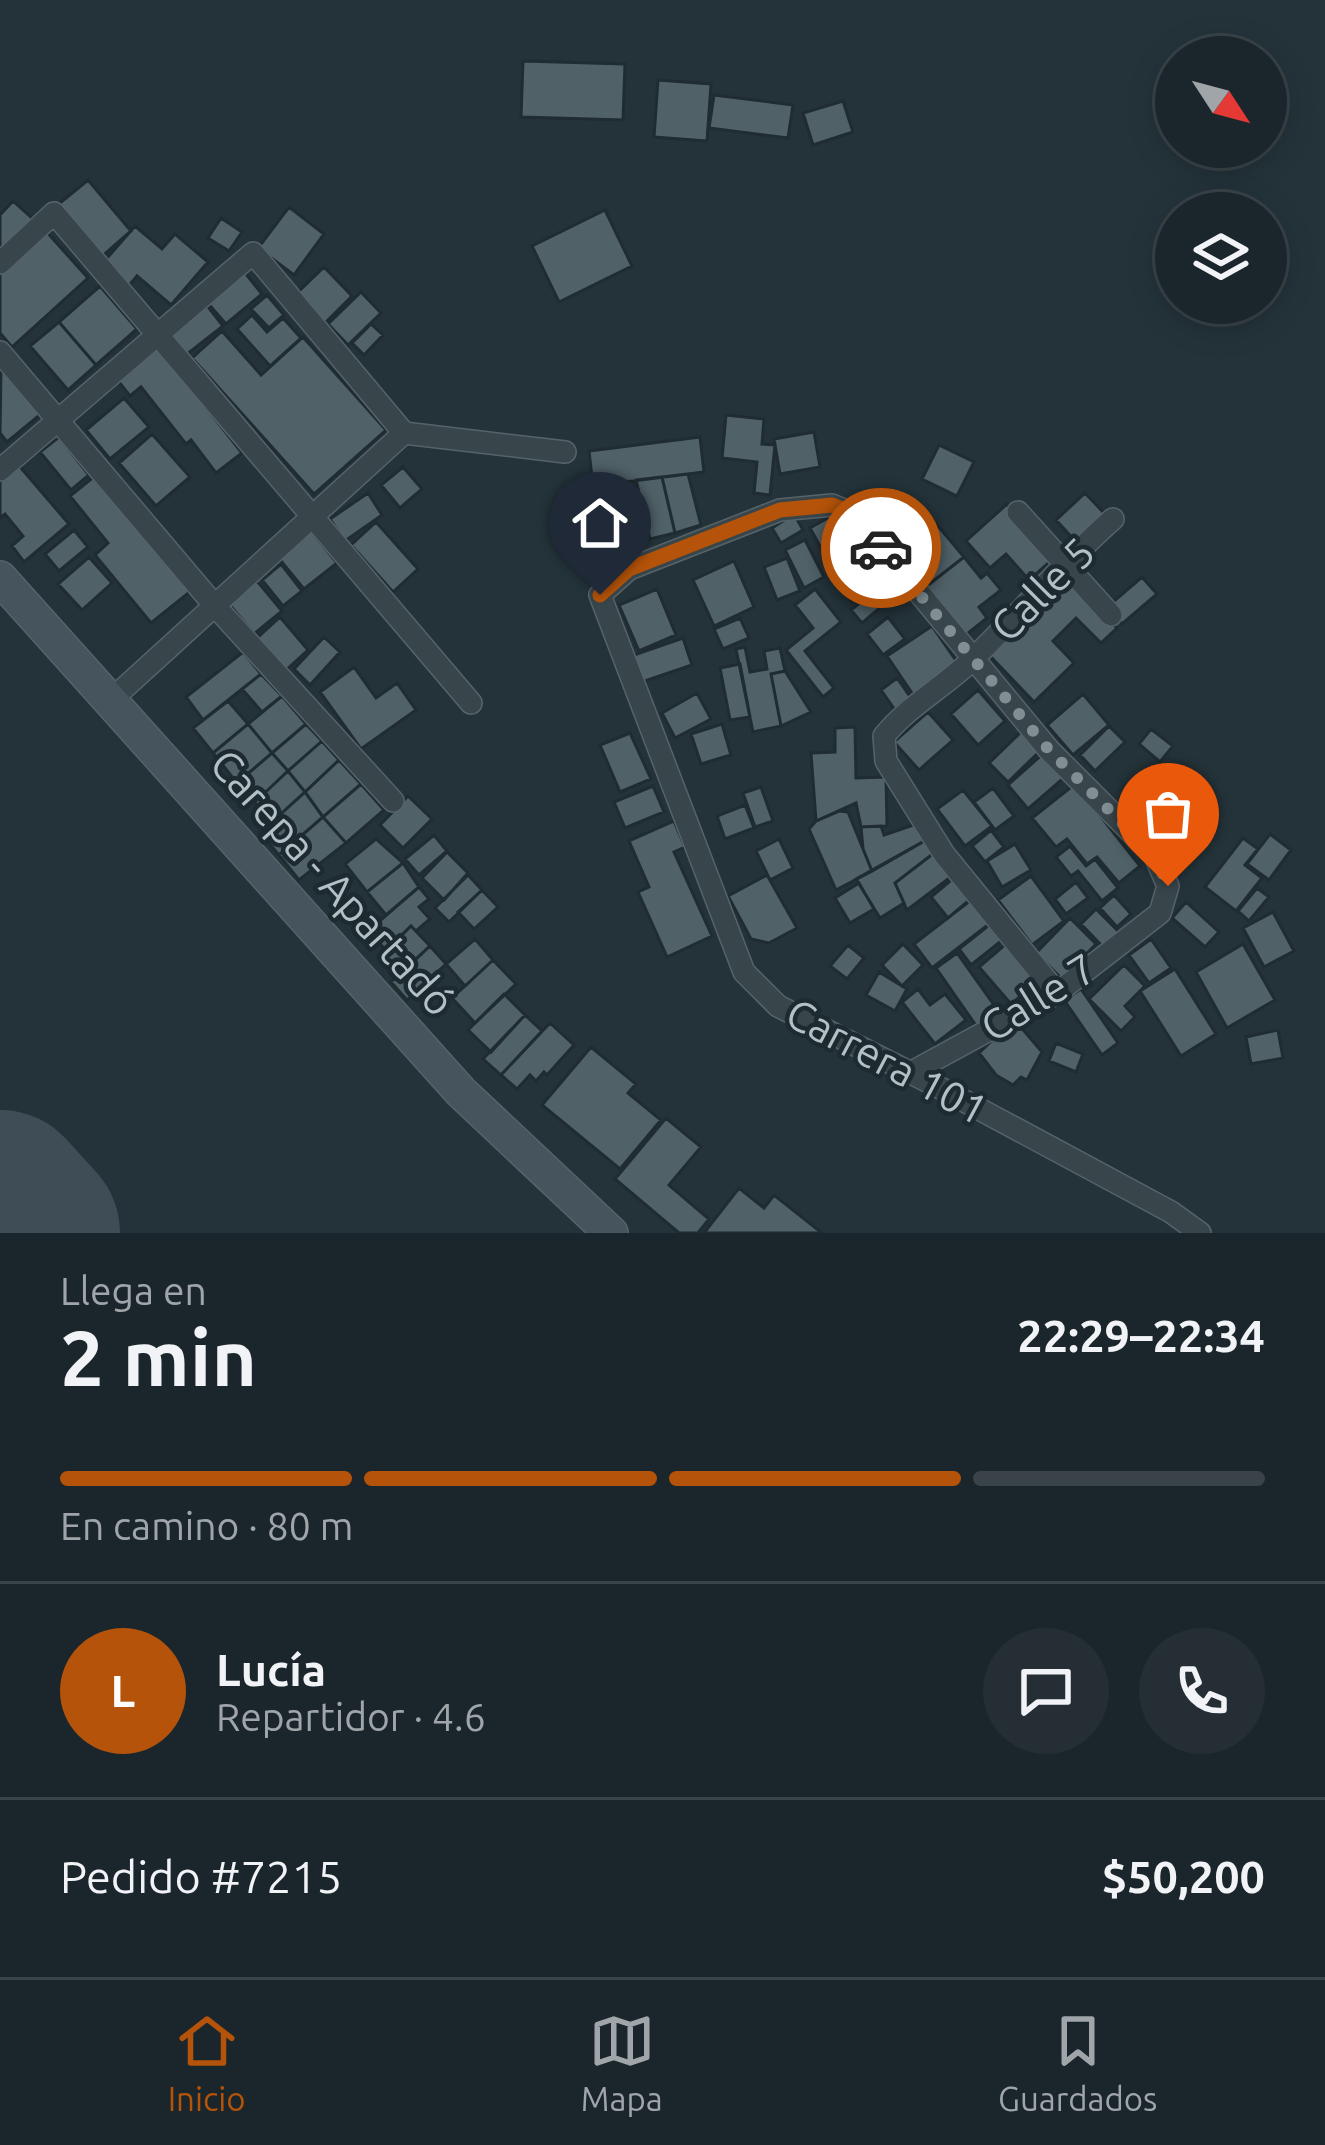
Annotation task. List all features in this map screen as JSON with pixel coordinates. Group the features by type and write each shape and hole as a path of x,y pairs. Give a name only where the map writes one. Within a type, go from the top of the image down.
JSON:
{"main road":[{"name":"Carepa - Apartadó","path":"0,578 461,1092 611,1233"}],"street":[{"path":"0,263 54,213 471,703"},
{"path":"0,470 253,253 404,433 565,452"},
{"path":"0,352 215,606 393,801"},
{"path":"110,701 404,433"},
{"name":"Carrera 101","path":"972,661 854,514 832,505 780,510 629,569 600,595 744,972 778,1006 1151,1202 1200,1233"},
{"path":"1018,512 1111,615"},
{"name":"Calle 5","path":"1057,993 944,854 886,761 884,736 901,715 972,661 1062,563 1113,519"},
{"name":"Calle 7","path":"910,1073 1057,993 1160,913 1168,886 1155,856 1049,750 972,661"}],"building":[{"path":"523,61 625,64 623,120 521,117"},
{"path":"658,80 711,84 707,141 654,137"},
{"path":"714,95 793,105 788,138 709,128"},
{"path":"843,101 853,132 813,145 803,113"},
{"path":"88,180 131,231 99,259 55,207"},
{"path":"13,201 33,219 0,254 0,215"},
{"path":"289,207 324,234 294,275 258,248"},
{"path":"605,210 632,266 559,302 532,246"},
{"path":"221,218 242,232 229,251 208,238"},
{"path":"135,226 162,249 175,234 208,262 171,305 137,276 127,288 101,265"},
{"path":"44,229 88,278 12,347 0,333 0,270"},
{"path":"324,267 352,296 325,323 297,293"},
{"path":"242,269 262,294 226,324 205,300"},
{"path":"100,286 137,329 96,365 59,322"},
{"path":"361,292 381,313 348,345 328,324"},
{"path":"267,295 284,315 269,328 251,309"},
{"path":"202,299 223,326 186,355 165,328"},
{"path":"252,315 267,332 283,318 301,338 270,366 237,329"},
{"path":"59,322 96,365 68,390 30,346"},
{"path":"371,324 383,335 364,355 352,343"},
{"path":"222,331 261,375 303,337 386,430 314,494 192,358"},
{"path":"156,344 242,453 216,473 141,387 130,396 115,377"},
{"path":"1,366 41,414 7,442 0,433"},
{"path":"124,398 149,427 110,459 86,430"},
{"path":"726,415 764,419 762,444 775,445 770,495 754,493 757,462 722,458"},
{"path":"814,432 820,467 780,474 774,439"},
{"path":"152,434 190,477 156,506 119,463"},
{"path":"59,437 89,475 71,490 40,452"},
{"path":"700,437 704,472 593,486 589,451"},
{"path":"939,445 974,462 957,496 922,479"},
{"path":"15,461 69,524 24,562 12,546 23,536 5,514 0,518 0,474"},
{"path":"403,467 422,489 400,508 381,485"},
{"path":"688,474 701,525 675,533 662,477"},
{"path":"96,475 191,591 151,623 95,555 108,543 70,496"},
{"path":"662,477 675,533 650,539 636,480"},
{"path":"629,482 633,505 587,514 583,492"},
{"path":"368,493 382,515 345,541 330,519"},
{"path":"1085,493 1105,514 1076,542 1056,520"},
{"path":"855,495 888,496 888,513 854,511"},
{"path":"1007,504 1055,557 1029,580 1006,554 990,568 966,541"},
{"path":"794,514 803,530 781,543 772,528"},
{"path":"928,514 964,557 923,589 889,547"},
{"path":"833,515 850,544 826,557 810,528"},
{"path":"376,522 418,569 393,592 351,545"},
{"path":"309,528 337,563 304,589 276,555"},
{"path":"74,530 88,547 59,571 45,554"},
{"path":"617,533 622,554 600,559 595,538"},
{"path":"805,540 824,577 804,588 785,550"},
{"path":"862,540 887,581 852,603 826,561"},
{"path":"89,557 112,583 82,610 58,584"},
{"path":"964,557 981,578 987,573 1001,590 979,607 987,618 962,638 923,589"},
{"path":"787,558 800,591 777,600 764,567"},
{"path":"734,561 754,607 714,626 693,580"},
{"path":"281,564 302,591 283,606 262,580"},
{"path":"1065,575 1117,628 1101,643 1076,618 1053,641 1074,663 1034,702 989,655"},
{"path":"1142,577 1157,594 1122,624 1107,607"},
{"path":"257,581 282,611 254,634 229,604"},
{"path":"884,583 894,596 862,623 851,610"},
{"path":"657,589 676,635 639,651 619,605"},
{"path":"815,589 841,622 805,651 834,688 823,697 786,650 813,628 795,605"},
{"path":"280,617 308,650 285,671 256,639"},
{"path":"888,617 905,639 883,655 867,634"},
{"path":"740,618 749,638 723,649 714,629"},
{"path":"932,626 959,665 914,696 887,656"},
{"path":"324,637 340,652 310,685 294,669"},
{"path":"683,638 692,665 639,683 631,656"},
{"path":"745,647 750,672 767,669 764,651 780,648 785,671 771,674 781,726 753,732 736,649"},
{"path":"243,652 261,674 203,720 186,697"},
{"path":"740,664 750,717 730,720 720,668"},
{"path":"354,667 376,698 397,683 416,710 361,749 320,692"},
{"path":"785,671 811,712 781,726 771,674"},
{"path":"261,674 282,696 262,712 242,689"},
{"path":"897,678 911,698 895,710 881,690"},
{"path":"978,690 1005,721 978,745 951,714"},
{"path":"697,693 711,719 675,738 662,713"},
{"path":"1083,694 1109,725 1073,755 1047,725"},
{"path":"282,696 306,724 272,753 248,724"},
{"path":"228,701 248,724 213,753 193,728"},
{"path":"928,712 953,740 919,770 894,742"},
{"path":"248,724 272,753 237,783 213,753"},
{"path":"306,724 322,741 288,771 272,753"},
{"path":"722,724 731,755 701,764 691,734"},
{"path":"1109,726 1125,742 1095,771 1080,755"},
{"path":"855,727 856,778 886,777 887,826 861,827 856,803 816,821 811,753 835,752 835,728"},
{"path":"1151,729 1173,746 1160,762 1139,744"},
{"path":"1021,732 1040,751 1008,782 989,763"},
{"path":"630,733 651,779 620,792 600,745"},
{"path":"322,741 339,760 305,792 288,771"},
{"path":"1045,752 1066,776 1028,809 1008,785"},
{"path":"272,753 288,771 255,802 237,783"},
{"path":"339,760 361,784 323,817 305,792"},
{"path":"288,771 305,792 273,821 255,802"},
{"path":"1153,772 1183,799 1154,831 1124,804"},
{"path":"361,784 384,810 346,843 323,817"},
{"path":"1075,784 1140,866 1119,883 1097,857 1087,864 1067,839 1056,847 1032,818"},
{"path":"653,786 664,812 625,828 614,802"},
{"path":"761,787 773,821 755,827 743,793"},
{"path":"993,788 1014,816 995,830 974,802"},
{"path":"963,790 992,826 965,846 937,809"},
{"path":"305,792 323,817 279,855 260,833"},
{"path":"408,796 432,819 403,848 380,825"},
{"path":"745,805 754,828 725,839 717,816"},
{"path":"1178,808 1206,831 1186,857 1157,835"},
{"path":"839,811 848,812 872,871 836,890 809,829"},
{"path":"323,817 346,843 299,880 279,855"},
{"path":"674,821 685,847 674,852 712,936 667,957 638,892 649,887 629,841"},
{"path":"919,823 926,840 872,871 861,827 881,826 884,835"},
{"path":"991,830 1004,847 985,862 972,846"},
{"path":"1270,834 1291,850 1269,880 1247,864"},
{"path":"434,835 447,851 419,875 405,859"},
{"path":"1243,838 1258,849 1245,865 1262,878 1236,911 1205,887"},
{"path":"376,839 403,863 367,892 345,864"},
{"path":"779,839 793,868 770,880 756,851"},
{"path":"926,840 934,853 895,883 904,903 880,918 856,879"},
{"path":"1015,844 1031,870 1002,887 987,861"},
{"path":"1070,846 1086,866 1095,859 1118,888 1102,901 1078,871 1071,876 1056,857"},
{"path":"447,852 468,873 444,900 422,878"},
{"path":"934,853 952,876 907,910 895,883"},
{"path":"403,863 419,887 386,915 367,892"},
{"path":"468,875 482,890 449,922 435,908"},
{"path":"767,875 797,928 769,943 751,939 728,896"},
{"path":"956,876 973,897 948,918 931,897"},
{"path":"1031,876 1064,921 1032,945 998,900"},
{"path":"1076,882 1088,898 1066,914 1055,899"},
{"path":"859,883 874,909 850,923 835,898"},
{"path":"419,887 429,899 419,907 430,919 416,931 411,926 386,951 369,930"},
{"path":"1257,888 1269,897 1249,921 1238,911"},
{"path":"482,890 498,907 474,929 458,912"},
{"path":"1114,895 1131,914 1117,927 1100,908"},
{"path":"975,897 993,921 932,968 914,944"},
{"path":"1186,902 1219,932 1205,947 1172,918"},
{"path":"1096,909 1120,933 1104,948 1081,924"},
{"path":"1273,912 1294,951 1264,967 1243,928"},
{"path":"1070,918 1096,944 1062,979 1036,953"},
{"path":"993,922 1005,938 971,965 959,949"},
{"path":"411,926 430,946 397,977 378,958"},
{"path":"475,939 493,960 465,986 446,964"},
{"path":"1151,939 1171,968 1149,983 1129,955"},
{"path":"1007,943 1039,981 1011,1004 979,967"},
{"path":"903,944 923,965 902,986 882,965"},
{"path":"1243,944 1275,1000 1227,1028 1196,972"},
{"path":"848,945 864,958 847,979 830,966"},
{"path":"430,946 446,964 407,1000 391,982"},
{"path":"957,953 999,1012 977,1027 936,968"},
{"path":"493,960 516,984 475,1023 452,998"},
{"path":"1124,965 1145,986 1125,1006 1135,1017 1121,1031 1089,999"},
{"path":"1175,969 1216,1034 1181,1056 1140,991"},
{"path":"879,972 907,989 895,1011 866,995"},
{"path":"918,989 930,1005 945,994 966,1020 935,1044 902,1002"},
{"path":"1081,989 1118,1043 1102,1055 1064,1000"},
{"path":"504,994 525,1015 491,1052 468,1030"},
{"path":"525,1015 542,1031 501,1075 483,1059"},
{"path":"550,1023 574,1045 547,1075 544,1072 536,1081 530,1075 517,1089 501,1075"},
{"path":"1019,1025 1042,1052 1027,1080 1021,1077 1013,1085 996,1075 979,1053 1005,1028"},
{"path":"1278,1030 1283,1058 1251,1064 1246,1037"},
{"path":"1056,1043 1083,1054 1076,1072 1049,1061"},
{"path":"591,1047 636,1084 628,1093 661,1120 620,1169 542,1105"},
{"path":"666,1118 701,1147 669,1185 709,1219 698,1233 679,1233 615,1179"},
{"path":"739,1188 764,1208 774,1195 822,1233 704,1233"}],"runway":[{"path":"0,1200 30,1233"}],"way so far":[{"path":"881,548 1049,750 1155,856 1168,886"}],"route":[{"path":"600,595 629,569 780,510 832,505 854,514 881,548"}]}
